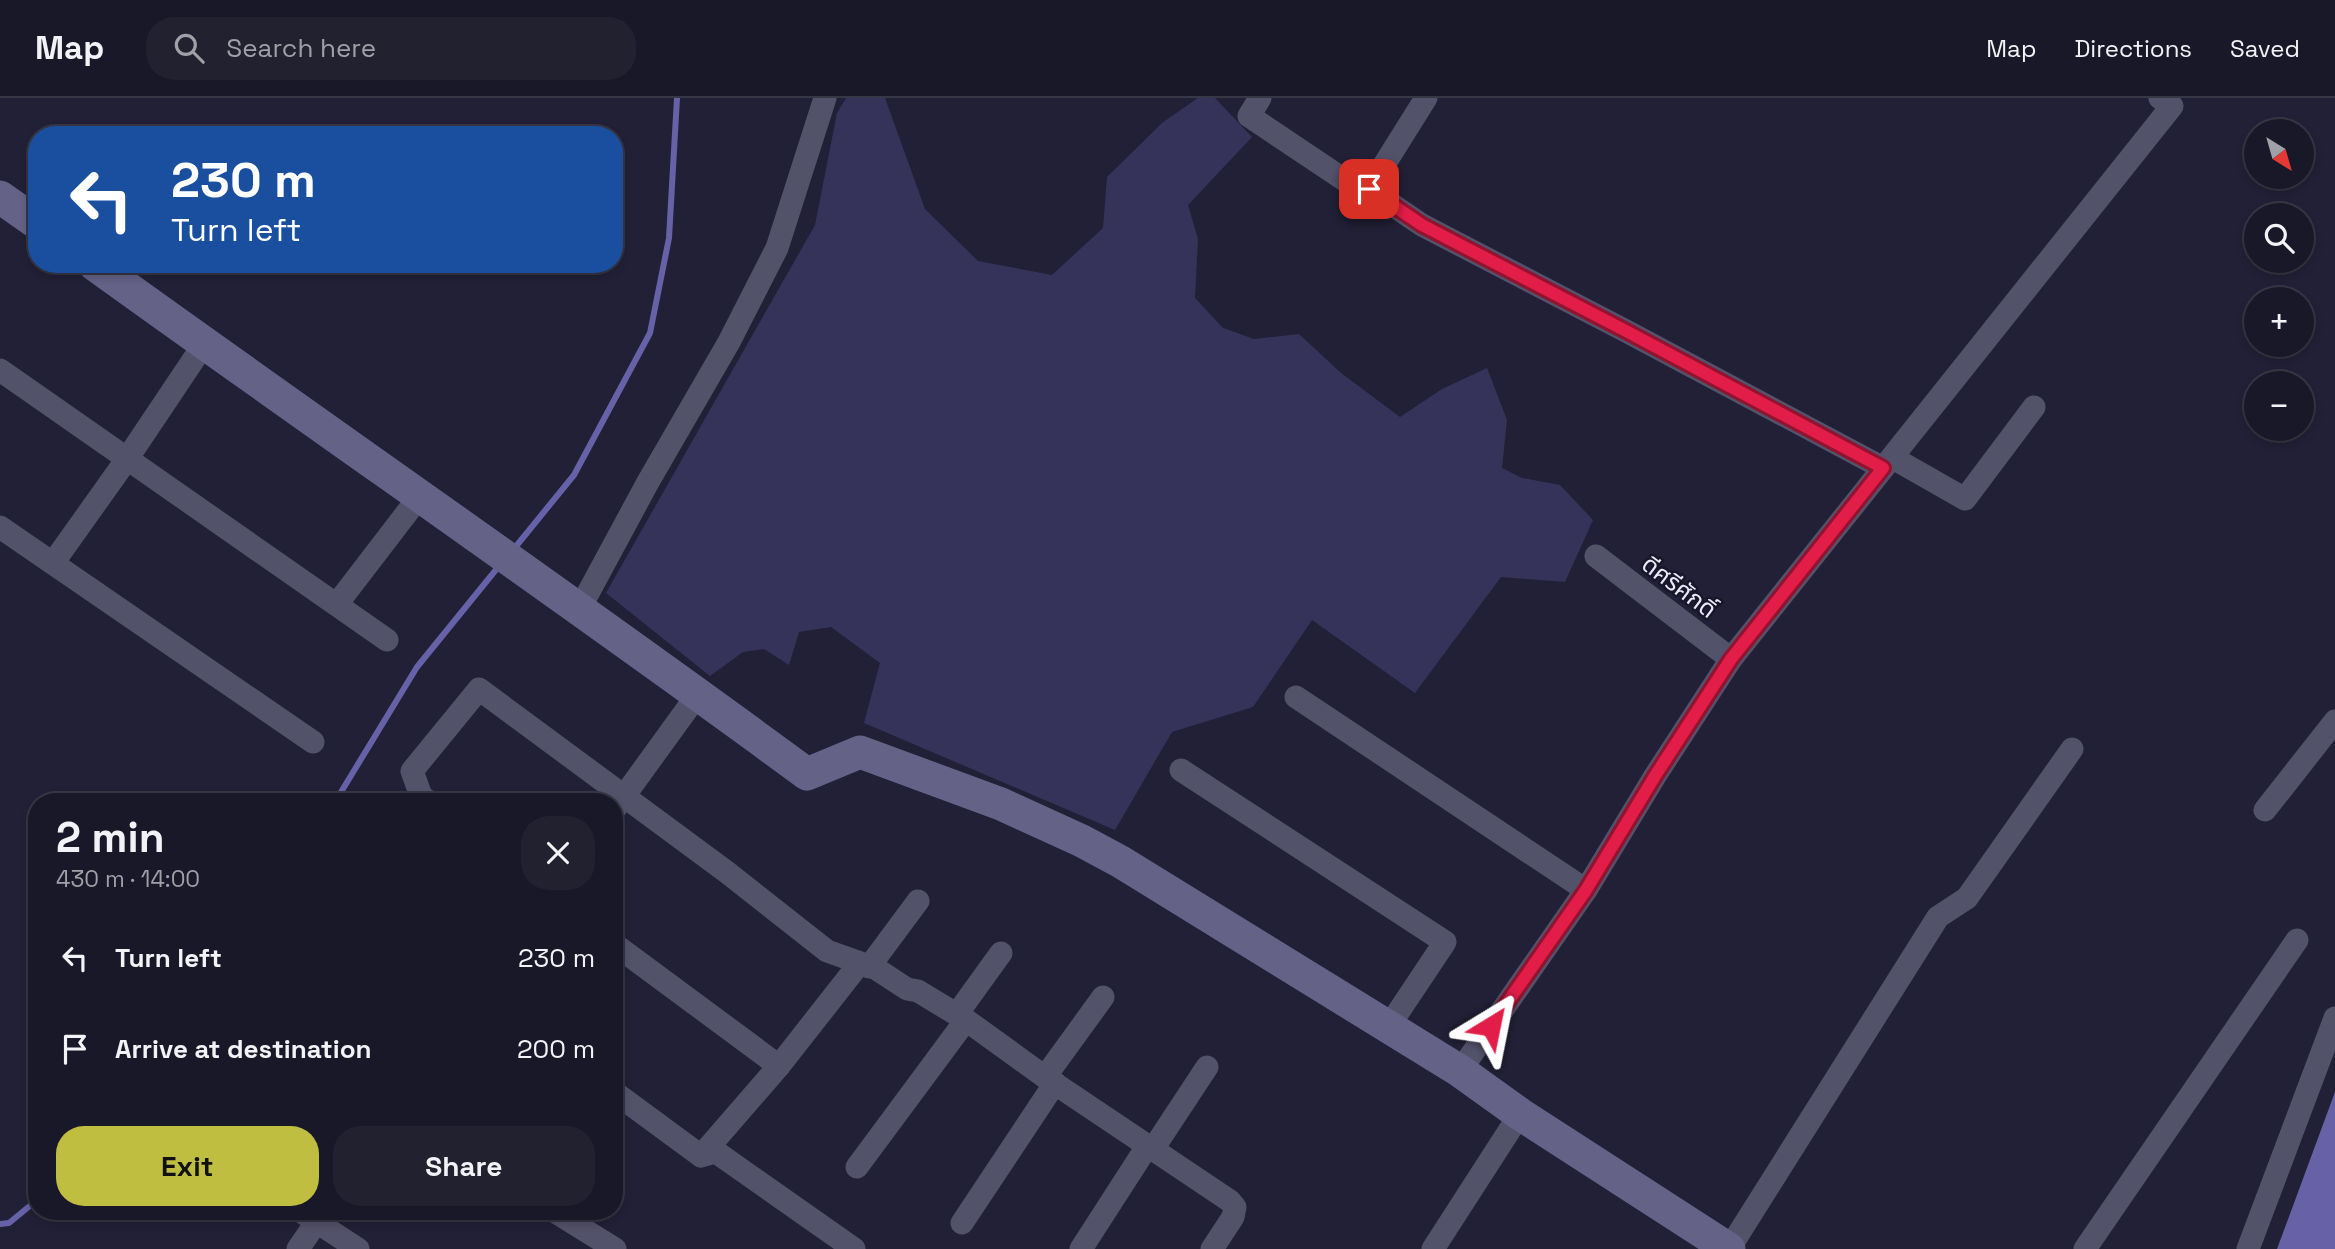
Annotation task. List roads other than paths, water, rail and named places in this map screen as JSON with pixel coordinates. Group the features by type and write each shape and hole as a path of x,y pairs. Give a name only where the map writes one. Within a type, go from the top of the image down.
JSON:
{"street":[{"path":"580,608 648,482 729,342 776,248 825,98"},
{"path":"1260,98 1249,116 1349,183 1369,189 1422,225 1626,331 1965,499 2034,407"},
{"path":"1369,189 1426,98"},
{"path":"1460,1071 1586,890 1655,776 1731,659 2172,106 2160,98"},
{"path":"0,197 28,217"},
{"path":"106,273 419,497 580,608 807,774 860,752 1001,804 1082,841 1157,883 1389,1026 1729,1249 1938,916 1967,898 2072,749"},
{"path":"53,564 204,344"},
{"path":"0,370 387,640"},
{"path":"337,604 419,497"},
{"path":"0,527 313,742"},
{"name":"ดีศรีศักดิ์","path":"1596,556 1731,659"},
{"path":"420,793 412,771 479,689 607,793"},
{"path":"623,797 698,694"},
{"path":"1296,697 1586,890"},
{"path":"2264,810 2335,721"},
{"path":"1181,770 1445,942 1389,1026"},
{"path":"623,806 728,873 827,951 864,965 907,989 918,991 961,1017 1228,1200 1235,1207 1233,1217 1212,1249"},
{"path":"701,1156 918,901"},
{"path":"2085,1249 2297,940"},
{"path":"623,951 779,1066"},
{"path":"857,1167 961,1017 1001,953"},
{"path":"962,1223 1103,997"},
{"path":"2248,1249 2335,1018"},
{"path":"1081,1249 1207,1067"},
{"path":"623,1099 701,1156"},
{"path":"1433,1249 1520,1114"},
{"path":"701,1156 716,1152 854,1249"},
{"path":"298,1249 311,1220"},
{"path":"320,1220 358,1249"},
{"path":"568,1220 615,1249"}],"waterway":[{"path":"513,550 574,475 650,333 669,238 677,98"},
{"path":"340,793 417,667 499,566"},
{"path":"0,1224 9,1223 28,1207"}]}
